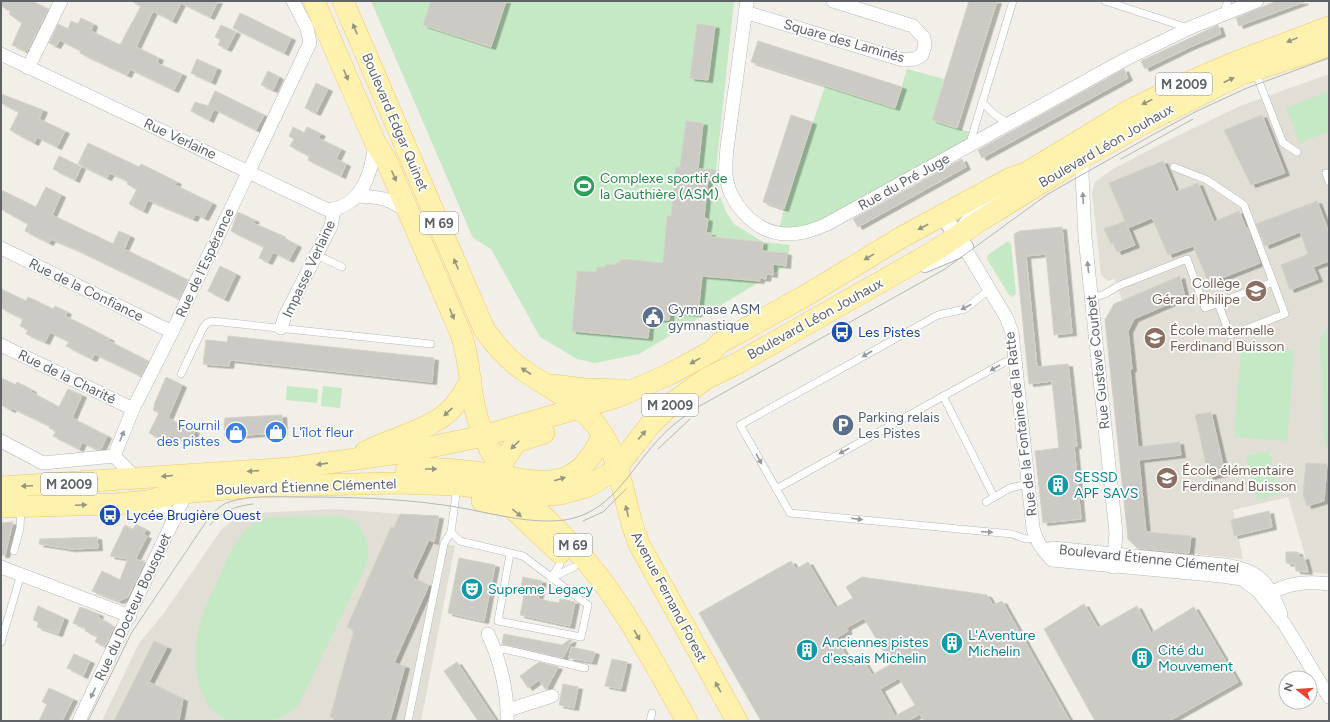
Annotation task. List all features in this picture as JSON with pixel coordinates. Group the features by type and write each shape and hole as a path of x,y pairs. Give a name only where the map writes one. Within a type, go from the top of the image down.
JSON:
{"main road":[{"name":"Boulevard Edgar Quinet","path":"314,1 375,142 387,162 410,213 466,348 471,380"},
{"name":"Boulevard Edgar Quinet","path":"343,1 484,329 494,344 508,358 523,370 548,385 586,414 603,436 618,466"},
{"name":"Boulevard Léon Jouhaux","path":"668,375 712,351 720,343 806,296 942,214 1011,178 1026,173 1130,110 1241,60 1329,27"},
{"name":"Boulevard Léon Jouhaux","path":"618,466 650,425 675,401 707,378 724,368 738,363 893,275 962,242 978,222 1083,157 1191,99 1242,74 1329,46"},
{"path":"504,472 511,449 522,439 586,414 633,403 668,375"},
{"name":"M 2009","path":"351,460 406,452 586,414 668,375"},
{"path":"351,460 382,443 433,423 444,416 455,406 471,380"},
{"name":"M 69","path":"471,380 474,404 483,436 504,472 580,553 616,602 687,721"},
{"path":"548,385 584,389 637,390"},
{"path":"366,483 415,468 504,472 546,483 571,475 585,464 603,436"},
{"name":"Boulevard Étienne Clémentel","path":"11,507 46,507 148,501 192,484 351,460"},
{"name":"M 2009","path":"426,483 460,485 547,496 586,487 599,481 618,466"},
{"name":"Avenue Fernand Forest","path":"618,466 630,521 640,546 737,721"},
{"name":"Boulevard Étienne Clémentel","path":"1,488 178,475 192,484 247,487 366,483 426,483"},
{"path":"426,483 456,495 508,506 568,560 594,586 616,602"}],"street":[{"path":"28,68 61,1"},
{"name":"Rue de l'Espérance","path":"114,456 133,409 172,332 310,43 307,28 293,1"},
{"name":"Square des Laminés","path":"746,6 903,60 915,59 922,55 925,46 924,38 913,26 833,1"},
{"name":"Rue du Pré Juge","path":"746,6 727,148 726,171 728,185 740,208 756,225 774,233 790,234 817,229 1126,59 1188,28 1258,1"},
{"name":"Rue Verlaine","path":"1,54 249,171 323,209 334,210"},
{"path":"334,210 358,196 370,172 375,142"},
{"name":"Rue Gustave Courbet","path":"1083,157 1082,174 1085,237 1116,533 1114,561"},
{"name":"Boulevard Léon Jouhaux","path":"962,242 977,210 1018,184 1026,173"},
{"path":"358,196 390,200 410,213"},
{"name":"Impasse Verlaine","path":"281,328 285,316 334,219 334,210"},
{"path":"942,214 962,242"},
{"name":"Rue de la Fontaine de la Ratte","path":"962,242 1011,328 1016,361 1035,538 1044,551"},
{"name":"Rue de la Confiance","path":"1,248 172,332"},
{"name":"Rue de la Charité","path":"1,345 133,409"},
{"path":"1,441 43,463 114,456 136,478"},
{"name":"Rue du Docteur Bousquet","path":"79,721 192,484"},
{"path":"148,501 167,510 174,520"},
{"name":"Boulevard Étienne Clémentel","path":"1044,551 1052,560 1114,561 1233,567 1252,573 1266,583 1268,595"},
{"path":"1,567 130,616"},
{"path":"1329,584 1294,583 1268,595 1329,697"},
{"path":"488,634 495,651 507,699 508,716 552,696"}],"lane":[{"path":"969,146 1013,1"},
{"path":"1105,1 1188,28"},
{"path":"1222,15 1228,1"},
{"path":"1255,70 1284,143 1298,152"},
{"path":"982,102 994,114 1009,124"},
{"path":"1174,167 1207,180 1244,205 1285,314 1230,335 1218,303"},
{"path":"1326,173 1329,182"},
{"path":"316,255 342,267"},
{"path":"1091,298 1105,294 1118,286 1187,259 1205,308 1273,282"},
{"path":"990,289 965,309 938,315 740,425 790,513 1012,534 1026,539 1035,538"},
{"path":"181,374 207,323 212,321 431,344"},
{"path":"776,489 1005,362 1016,361"},
{"path":"943,396 994,497"},
{"path":"986,502 1010,488 1028,484"},
{"path":"408,721 444,544 451,532 456,495"},
{"path":"11,507 20,528 14,551"},
{"path":"451,532 460,541 523,556 588,605 582,637 498,621 510,554"},
{"path":"551,578 560,564 568,560"},
{"path":"551,578 568,560"},
{"path":"1,642 21,574"},
{"path":"495,651 504,649 585,668"},
{"path":"650,721 652,713"}],"shaded area":[{"name":"Collège Gérard Philipe","path":"1329,74 1329,574 1310,572 1288,497 1233,510 1243,559 1137,548 1128,539 1105,320 1114,304 1122,301 1115,279 1108,281 1101,275 1092,192 1095,182 1113,169 1240,106"},
{"path":"336,509 439,517 434,542 455,546 421,721 102,721 139,643 164,613 221,530 232,521 257,513"}],"green space":[{"name":"Complexe sportif de la Gauthière (ASM)","path":"371,1 734,1 716,170 718,191 726,212 734,224 763,242 790,245 786,266 639,354 595,363 577,359 540,337 491,249 473,238"},
{"path":"907,69 944,79 932,120 973,133 969,146 827,224 778,233 784,209 825,86 895,108"},
{"path":"1329,91 1329,131 1300,143 1286,108"},
{"path":"1008,241 1011,244 1016,294 1013,297 1009,295 987,259 988,255"},
{"path":"1329,328 1329,452 1324,441 1320,341 1324,332"},
{"path":"1241,346 1294,350 1287,441 1234,437"},
{"path":"287,386 318,389 317,403 286,400"},
{"path":"323,386 342,388 340,408 321,406"},
{"path":"1269,450 1280,494 1257,500 1246,456"},
{"path":"339,516 355,521 363,533 368,549 367,561 365,568 298,706 286,715 274,720 234,721 221,717 211,709 204,698 197,672 196,644 204,609 235,543 248,527 266,518"}],"building":[{"path":"1,1 32,1 48,9 28,50 25,51 12,45 22,23 9,14 11,11 1,6"},
{"path":"131,1 218,1 210,17 181,3 172,21 153,11 136,47 159,58 157,63 182,74 174,90 130,69 127,75 80,53 81,51 60,40 56,46 49,43 58,24 68,29 71,21 78,24 81,18 93,24 91,31 120,45 141,6"},
{"path":"431,1 506,1 491,47 423,25"},
{"path":"969,1 997,1 957,128 932,120"},
{"path":"1277,1 1304,2 1239,26 1236,18"},
{"path":"240,13 291,38 284,53 233,28"},
{"path":"697,24 715,26 708,80 690,78"},
{"path":"221,25 236,32 227,49 218,45 221,40 215,37"},
{"path":"1218,25 1221,34 1145,69 1141,61"},
{"path":"758,41 902,87 895,108 751,62"},
{"path":"197,59 217,68 211,82 191,73"},
{"path":"1124,69 1128,78 982,158 978,150"},
{"path":"268,71 279,77 273,90 261,85"},
{"path":"316,83 328,89 316,113 305,108"},
{"path":"215,91 264,115 256,130 214,109 209,120 191,111 195,102 208,106"},
{"path":"1,94 43,110 39,119 65,131 57,147 37,137 34,143 10,130 19,112 1,103"},
{"path":"791,115 812,122 784,209 763,202"},
{"path":"1262,115 1285,173 1251,185 1224,130"},
{"path":"686,121 703,123 698,169 716,170 716,181 708,180 704,218 708,219 706,233 711,233 711,237 763,242 762,251 787,253 786,266 773,264 773,275 767,274 766,279 760,278 760,281 702,276 698,314 670,312 669,320 650,319 648,338 572,331 577,271 596,272 597,267 606,267 606,264 616,265 616,263 620,262 621,259 663,263 667,216 671,216 676,167 680,167"},
{"path":"293,127 304,133 307,127 321,134 318,138 341,149 336,159 346,164 341,176 308,160 309,156 290,146 294,139 289,136"},
{"path":"88,143 139,167 141,164 177,182 175,185 212,203 204,218 196,214 193,219 148,200 143,211 129,204 137,189 127,184 128,181 110,173 107,178 78,164"},
{"path":"59,156 81,167 75,180 53,169"},
{"path":"962,159 966,167 858,227 853,219"},
{"path":"1163,161 1176,192 1198,183 1214,222 1239,211 1246,228 1247,227 1260,263 1209,283 1193,246 1168,255 1152,218 1128,228 1109,183"},
{"path":"46,187 61,195 52,215 113,244 119,231 130,236 124,249 188,280 179,299 73,248 51,239 49,243 25,231 28,224 1,209 1,190 36,207"},
{"path":"1317,201 1329,232 1329,261 1313,267 1318,279 1290,290 1281,265 1308,254 1300,232 1265,246 1256,224"},
{"path":"238,212 255,220 253,223 281,235 280,236 297,245 289,260 273,252 268,262 259,258 264,247 231,231"},
{"path":"1125,221 1135,245 1117,252 1113,243 1111,244 1104,229"},
{"path":"1062,227 1072,333 1054,335 1046,254 1026,256 1037,367 1068,364 1077,446 1074,446 1081,519 1043,523 1035,451 1059,448 1052,381 1029,384 1014,234 1020,231"},
{"path":"220,266 236,274 224,299 208,291"},
{"path":"1180,276 1185,297 1134,319 1128,331 1132,369 1130,370 1138,447 1179,442 1181,455 1139,460 1146,532 1191,536 1189,553 1137,548 1128,539 1105,320 1114,304"},
{"path":"1,289 26,301 28,297 53,309 55,306 67,312 65,316 110,339 109,341 148,361 141,376 95,354 92,359 66,346 69,342 50,332 45,342 26,334 28,330 20,326 23,319 1,308"},
{"path":"228,336 434,358 432,382 230,360 229,366 203,364 206,340 227,342"},
{"path":"166,377 182,385 168,418 195,431 189,444 170,435 166,442 149,433 159,413 153,410"},
{"path":"1,378 16,385 17,382 32,390 31,392 59,407 68,389 82,395 72,418 107,436 101,449 97,450 82,442 79,449 53,436 56,431 49,428 50,426 12,408 11,410 1,405"},
{"path":"1211,412 1225,473 1209,477 1195,415"},
{"path":"282,415 283,432 225,437 225,418"},
{"path":"1306,463 1327,464 1324,501 1307,506 1303,495"},
{"path":"1269,511 1272,527 1234,536 1231,520"},
{"path":"400,514 439,516 434,542 429,540 413,574 413,578 429,585 394,663 405,666 390,721 342,721 330,717 354,630 347,627 391,527 394,528"},
{"path":"13,522 5,555 1,555 1,523"},
{"path":"136,524 146,530 143,535 147,536 135,560 145,561 128,597 119,601 92,591 102,571 120,580 128,559 110,556 125,525 133,530"},
{"path":"97,537 98,548 71,549 39,544 40,539"},
{"path":"1286,552 1298,552 1299,558 1304,557 1308,572 1296,571 1295,564 1286,563"},
{"name":"Supreme Legacy","path":"459,558 495,565 484,621 448,613"},
{"path":"791,561 796,569 808,562 835,608 853,598 846,587 862,577 987,595 993,605 1002,601 1070,721 924,721 920,714 908,721 761,721 699,613","holes":["864,618 891,664 872,675 864,662 853,668 836,638 848,631 846,628","899,678 915,705 895,716 880,689"]},
{"path":"523,577 542,581 538,599 559,603 560,599 575,602 570,626 520,615 524,596 519,595"},
{"name":"Cité du Mouvement","path":"1084,604 1098,628 1137,606 1151,633 1194,607 1238,682 1169,721 1095,721 1044,629"},
{"path":"38,606 64,618 58,634 37,627 39,622 33,620"},
{"path":"80,607 99,614 98,617 114,627 105,646 95,642 98,636 85,631 86,628 73,623"},
{"path":"504,634 562,645 569,640 572,640 563,658 502,644"},
{"path":"154,641 167,647 149,682 183,699 179,721 114,721"},
{"path":"571,647 595,652 592,662 569,658"},
{"path":"74,654 90,661 83,676 67,668"},
{"path":"612,659 627,662 621,689 605,686"},
{"path":"457,662 496,721 478,721 444,671"},
{"path":"539,662 558,667 546,690 539,680 528,688 520,676"},
{"path":"563,684 578,687 574,708 559,705"},
{"path":"49,688 73,699 62,721 39,721 47,704 42,702"}],"tram line":[{"path":"88,721 132,632 208,519 217,509 226,503 246,498 263,497 389,499 458,507 519,519 550,521 565,520 581,516 594,509 617,490 661,437 676,423 698,407 945,269 1048,194 1154,134 1197,111 1247,88 1329,58"},
{"path":"1121,159 1193,119"},
{"path":"658,449 690,419"},
{"path":"583,521 603,512 626,489"},
{"path":"210,525 219,516 229,510 253,504"}],"place":[{"name":"Complexe sportif de la Gauthière (ASM)","path":"584,186"},
{"name":"Collège Gérard Philipe","path":"1256,291"},
{"name":"Gymnase ASM gymnastique","path":"653,317"},
{"name":"Les Pistes","path":"842,332"},
{"name":"École maternelle Ferdinand Buisson","path":"1155,338"},
{"name":"Parking relais Les Pistes","path":"843,425"},
{"name":"L'îlot fleur","path":"276,432"},
{"name":"Fournil des pistes","path":"236,433"},
{"name":"École élémentaire Ferdinand Buisson","path":"1167,478"},
{"name":"SESSD APF SAVS","path":"1058,485"},
{"name":"Lycée Brugière Ouest","path":"110,515"},
{"name":"Supreme Legacy","path":"472,589"},
{"name":"L'Aventure Michelin","path":"952,643"},
{"name":"Anciennes pistes d'essais Michelin","path":"807,650"},
{"name":"Cité du Mouvement","path":"1142,658"}]}
